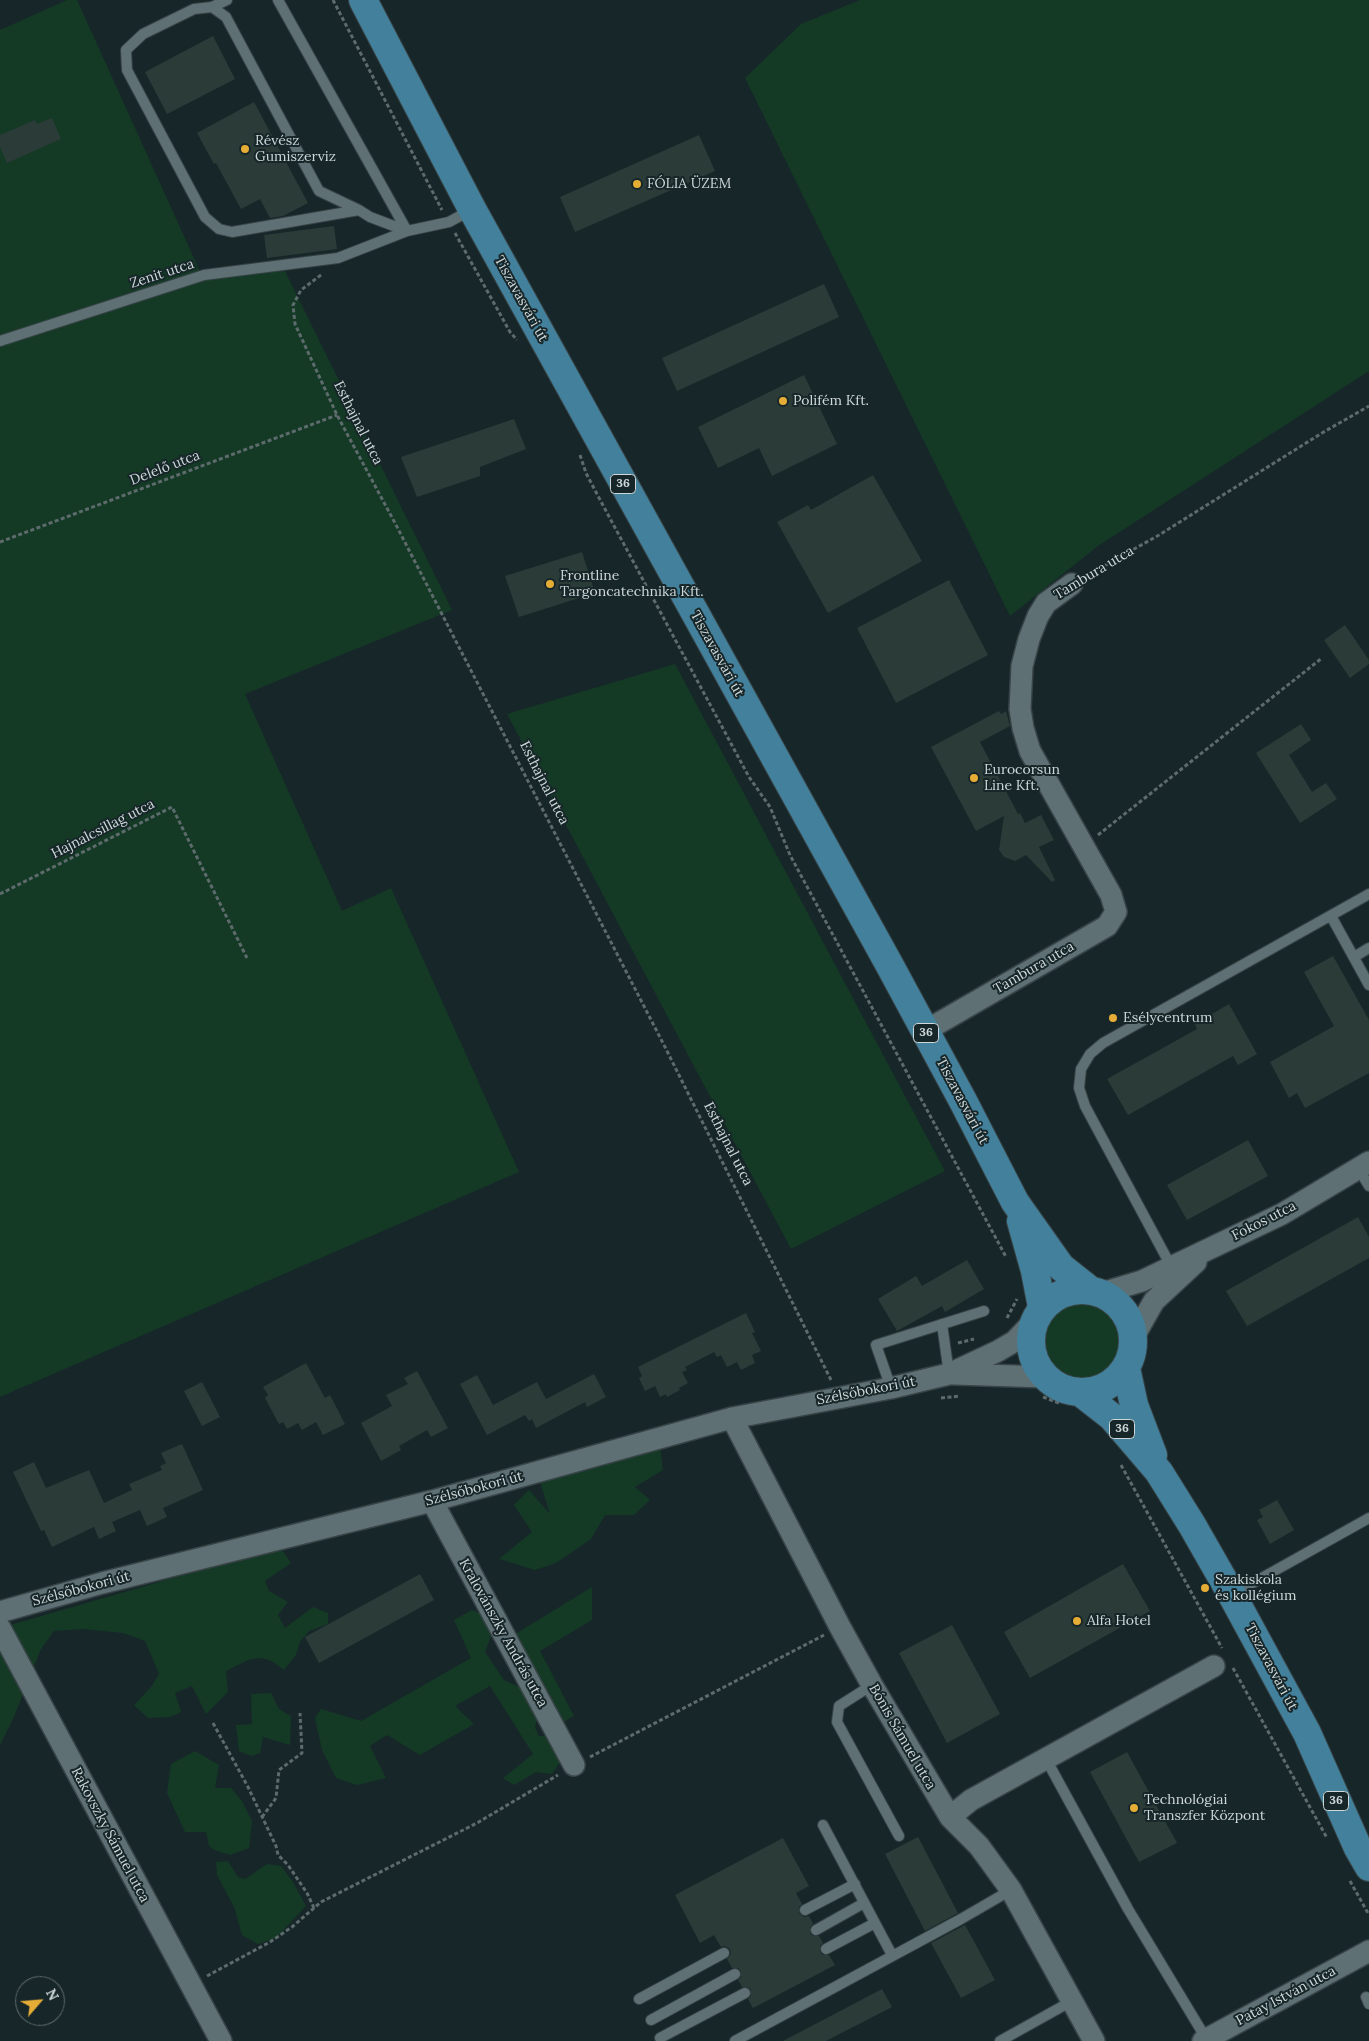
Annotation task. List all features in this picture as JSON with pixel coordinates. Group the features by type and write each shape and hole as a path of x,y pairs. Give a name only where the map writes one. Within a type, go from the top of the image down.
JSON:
{"main road":[{"name":"Tiszavasvári út","path":"363,0 460,216 925,1031 1015,1202"},
{"name":"36","path":"1015,1202 1062,1267 1096,1292 1114,1301 1124,1311 1130,1324 1133,1348 1126,1368 1111,1384 1074,1399"},
{"name":"36","path":"1015,1202 1035,1271 1026,1311 1033,1357 1040,1386 1055,1385 1067,1390 1074,1399 1112,1417 1159,1472"},
{"path":"1026,1311 1059,1294 1080,1289 1096,1292"},
{"name":"36","path":"1126,1368 1134,1405 1159,1472"},
{"name":"Tiszavasvári út","path":"1159,1472 1232,1595 1307,1733 1358,1848 1358,1871"},
{"name":"Tiszavasvári út","path":"1307,1733 1341,1781 1369,1828"}],"street":[{"name":"Tambura utca","path":"925,1031 1107,926 1116,912 1111,896 1030,751 1020,709 1022,666 1029,639 1038,616 1046,603 1072,584"},
{"name":"Fokos utca","path":"1168,1273 1211,1248 1365,1172"},
{"path":"1096,1292 1118,1290 1168,1273"},
{"path":"1133,1338 1168,1273"},
{"path":"949,1374 1015,1341 1026,1311"},
{"name":"Szélsőbokori út","path":"0,1612 112,1581 432,1501 732,1418 890,1388 949,1374"},
{"path":"949,1374 1040,1386"},
{"name":"Bónis Sámuel utca","path":"732,1418 872,1686 950,1817 979,1846 1011,1890 1094,2041"},
{"name":"Kralovánszky András utca","path":"432,1501 574,1765"},
{"name":"Rakovszky Sámuel utca","path":"0,1628 221,2041"},
{"path":"950,1817 972,1800 1223,1661"},
{"name":"Patay István utca","path":"1206,2040 1369,1951"}],"lane":[{"path":"227,0 212,7 194,9 143,34 126,50 127,70 205,217 218,229 232,232 359,210"},
{"path":"278,0 407,232"},
{"path":"212,7 226,17 319,191 370,217 407,232"},
{"path":"338,258 407,232 460,216"},
{"name":"Zenit utca","path":"0,341 204,275 338,258"},
{"path":"1168,1273 1085,1106 1078,1088 1081,1069 1090,1054 1103,1043 1369,894"},
{"path":"1331,916 1369,984"},
{"path":"1354,957 1369,948"},
{"path":"890,1388 876,1345 984,1311"},
{"path":"942,1324 949,1374"},
{"path":"1232,1595 1369,1518"},
{"path":"872,1686 839,1706 837,1722 899,1836"},
{"path":"1046,1759 1128,1909 1206,2040"},
{"path":"824,1824 892,1955"},
{"path":"805,1910 855,1884"},
{"path":"735,2041 1011,1890"},
{"path":"816,1930 864,1903"},
{"path":"826,1949 875,1923"},
{"path":"639,1999 724,1953"},
{"path":"651,2020 735,1974"},
{"path":"660,2038 745,1993"},
{"path":"1000,2041 1072,2000"}],"path":[{"path":"333,0 460,216 510,332 522,346"},
{"name":"Esthajnal utca","path":"338,258 324,273 301,290 293,305 295,324 337,416 395,523 665,1047 839,1397"},
{"name":"Tambura utca","path":"1072,584 1159,535 1322,433 1369,406"},
{"name":"Delelő utca","path":"0,542 337,416"},
{"path":"579,451 586,473 598,496 749,776 770,807 790,855 1006,1258"},
{"path":"1084,846 1322,658"},
{"name":"Hajnalcsillag utca","path":"0,894 172,807 246,958"},
{"path":"1040,1386 1074,1399"},
{"path":"1120,1464 1223,1661 1328,1840"},
{"path":"190,1984 256,1951 292,1927 329,1898 478,1823 574,1765 693,1705 840,1627"},
{"path":"262,1817 276,1798 279,1770 302,1754 300,1713"},
{"path":"212,1723 262,1817 276,1846 278,1855 288,1865 307,1893 314,1908"},
{"path":"1358,1871 1369,1915"}],"green space":[{"path":"67,0 77,0 203,278 284,269 452,610 245,694 342,911 391,888 519,1172 0,1397 0,30"},
{"path":"860,0 1369,0 1369,371 1098,546 1010,616 745,78 801,24"},
{"path":"675,664 945,1171 791,1249 507,714"},
{"path":"1082,1300 1098,1303 1111,1312 1120,1325 1123,1341 1120,1357 1111,1370 1098,1379 1082,1382 1066,1379 1053,1370 1044,1357 1041,1341 1044,1325 1053,1312 1066,1303"},
{"path":"660,1447 663,1470 635,1487 650,1500 634,1515 605,1515 591,1539 556,1563 535,1570 499,1559 532,1532 514,1505 529,1490 550,1514 539,1479"},
{"path":"280,1547 291,1563 265,1581 269,1591 288,1602 278,1615 285,1628 313,1607 328,1613 328,1624 309,1631 300,1642 296,1655 284,1670 270,1660 259,1658 248,1660 226,1671 228,1692 206,1714 192,1686 175,1693 181,1712 170,1717 148,1718 134,1705 151,1687 159,1674 145,1641 123,1633 82,1629 54,1631 41,1649 13,1719 0,1745 0,1628"},
{"path":"592,1587 592,1620 540,1651 574,1716 560,1724 512,1636"},
{"path":"472,1610 497,1620 485,1652 504,1680 530,1692 539,1708 535,1728 539,1736 559,1736 568,1751 552,1774 536,1772 514,1785 503,1778 533,1754 490,1686 455,1706 474,1724 420,1755 387,1735 370,1746 386,1778 357,1785 336,1778 322,1750 315,1718 321,1709 361,1721 471,1658 454,1620"},
{"path":"271,1693 279,1709 291,1716 290,1745 263,1737 260,1753 251,1756 239,1751 236,1725 252,1724 251,1694"},
{"path":"195,1751 219,1765 215,1788 231,1788 242,1801 252,1821 249,1848 230,1855 214,1850 209,1846 206,1832 185,1832 167,1793 171,1764"},
{"path":"228,1861 238,1877 245,1879 267,1864 281,1866 293,1882 306,1906 276,1938 258,1944 242,1935 234,1907 217,1875 216,1862"}],"building":[{"path":"213,36 235,79 167,114 145,72"},
{"path":"254,102 308,203 283,216 270,218 260,199 241,209 197,133"},
{"path":"52,118 61,139 7,163 0,147 0,135 35,120 37,124"},
{"name":"FÓLIA ÜZEM","path":"699,135 715,171 575,232 560,197"},
{"path":"334,226 337,249 267,258 264,235"},
{"path":"824,284 839,317 677,391 662,358"},
{"name":"Polifém Kft.","path":"804,375 837,444 772,476 759,448 718,468 698,427"},
{"path":"514,419 526,449 480,467 480,476 417,497 401,457"},
{"path":"873,475 922,561 828,613 777,522 808,505 811,510"},
{"name":"Frontline Targoncatechnika Kft.","path":"582,552 595,593 519,617 505,576"},
{"path":"949,580 988,655 896,703 857,628"},
{"path":"1345,625 1369,660 1369,664 1350,678 1324,640"},
{"name":"Eurocorsun Line Kft.","path":"999,711 1001,714 1006,711 1010,726 980,742 1018,814 1020,813 1025,823 1041,815 1054,840 1039,847 1055,880 1052,882 1026,855 1015,861 1004,857 999,850 1004,816 976,831 931,747"},
{"path":"1301,724 1311,740 1289,755 1312,792 1326,783 1337,799 1300,823 1256,753"},
{"path":"1333,956 1369,1020 1369,1073 1305,1108 1297,1093 1289,1098 1270,1062 1334,1026 1304,972"},
{"path":"1229,1004 1257,1054 1238,1065 1233,1056 1128,1115 1107,1079 1197,1029 1195,1024"},
{"path":"1248,1140 1268,1176 1187,1220 1167,1185"},
{"path":"1358,1217 1369,1237 1369,1258 1247,1326 1226,1291"},
{"path":"967,1260 984,1289 945,1312 942,1306 897,1331 878,1299 916,1276 922,1286"},
{"path":"746,1313 755,1332 752,1333 761,1351 752,1355 755,1363 741,1370 737,1362 727,1367 721,1355 717,1357 714,1352 685,1367 687,1370 682,1372 688,1383 679,1388 680,1390 667,1397 666,1394 660,1397 655,1386 645,1391 639,1378 642,1376 638,1367"},
{"path":"306,1363 325,1398 330,1395 345,1424 323,1435 316,1422 302,1430 298,1423 287,1429 283,1422 279,1424 265,1398 268,1395 263,1387"},
{"path":"417,1371 448,1428 431,1437 427,1430 399,1446 401,1450 381,1461 361,1423 392,1406 386,1395 408,1384 404,1378"},
{"path":"594,1374 606,1397 587,1407 585,1402 536,1428 532,1419 529,1421 525,1415 487,1435 460,1384 477,1375 493,1405 537,1382 546,1399"},
{"path":"202,1382 220,1417 202,1426 184,1391"},
{"path":"182,1444 203,1490 163,1508 167,1517 147,1526 140,1510 112,1522 116,1531 99,1539 94,1527 52,1547 44,1530 41,1531 13,1472 34,1462 46,1488 89,1470 104,1503 132,1490 129,1484 162,1470 160,1466 166,1463 161,1453"},
{"path":"1277,1500 1294,1530 1270,1544 1257,1520 1263,1517 1259,1510"},
{"name":"Alfa Hotel","path":"1123,1564 1150,1611 1030,1678 1004,1632"},
{"path":"420,1574 434,1600 319,1663 305,1637"},
{"path":"952,1625 1000,1714 947,1743 899,1653"},
{"name":"Technológiai Transzfer Központ","path":"1127,1752 1177,1843 1139,1862 1090,1772"},
{"path":"918,1837 958,1913 925,1931 885,1854"},
{"path":"783,1838 809,1886 796,1893 802,1904 799,1907 799,1913 804,1917 809,1916 813,1924 810,1927 810,1933 813,1936 819,1936 823,1943 820,1946 820,1952 823,1955 829,1955 835,1965 753,2008 748,1999 751,1996 751,1990 748,1987 742,1987 738,1980 741,1977 741,1971 738,1968 732,1968 727,1959 731,1954 730,1949 725,1946 721,1947 714,1935 700,1943 675,1895"},
{"path":"965,1925 995,1980 961,1998 931,1943"},
{"path":"882,1989 892,2007 826,2041 783,2041"}],"place":[{"name":"Révész Gumiszerviz","path":"245,149"},
{"name":"FÓLIA ÜZEM","path":"637,184"},
{"name":"Polifém Kft.","path":"783,401"},
{"name":"Frontline Targoncatechnika Kft.","path":"550,584"},
{"name":"Eurocorsun Line Kft.","path":"974,778"},
{"name":"Esélycentrum","path":"1113,1018"},
{"name":"Szakiskola és kollégium","path":"1205,1588"},
{"name":"Alfa Hotel","path":"1077,1621"},
{"name":"Technológiai Transzfer Központ","path":"1134,1808"}]}
